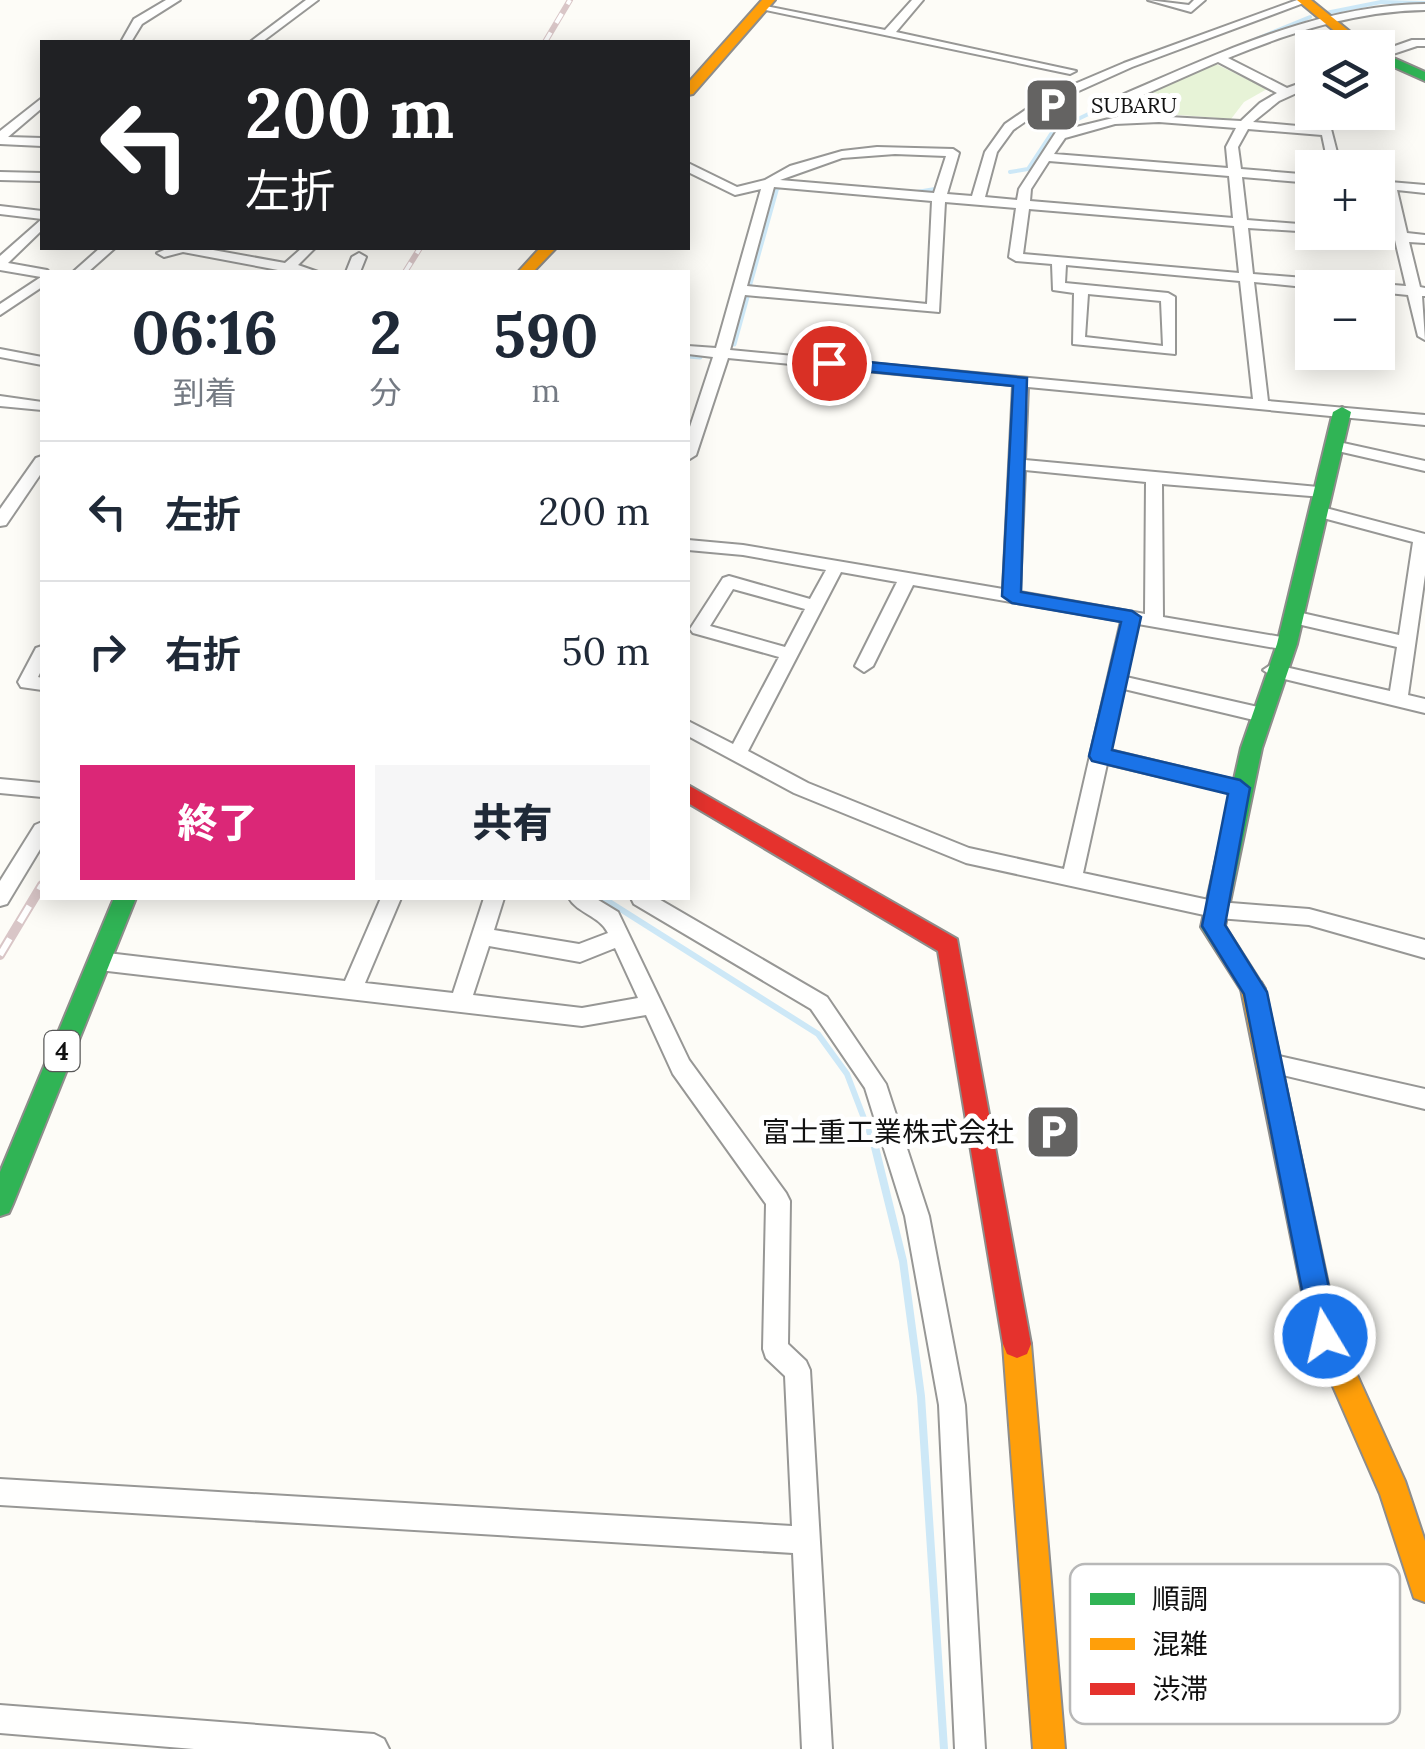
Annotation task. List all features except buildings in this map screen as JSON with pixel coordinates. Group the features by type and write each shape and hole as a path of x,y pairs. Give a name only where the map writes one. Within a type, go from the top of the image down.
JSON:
{"main road":[{"path":"1303,1 1339,30"},
{"path":"690,89 765,4"},
{"path":"1395,63 1425,76"},
{"path":"527,270 546,250"},
{"path":"1342,412 1286,644 1272,670 1258,714 1213,926 1255,992 1325,1336 1394,1492 1425,1588"},
{"path":"690,794 949,946 1016,1330 1049,1749"},
{"name":"4","path":"0,1204 124,900"}],"street":[{"path":"126,40 129,30 149,12 174,0"},
{"path":"258,40 313,0"},
{"path":"888,34 918,0"},
{"path":"1153,0 1203,9 1238,26"},
{"path":"976,201 992,152 1009,127 1048,100 1128,65 1303,1"},
{"path":"765,4 888,34 1070,70"},
{"path":"1395,50 1420,42 1410,5"},
{"path":"1128,119 1121,103 1128,97 1322,18 1378,6 1425,6"},
{"path":"1220,59 1286,93"},
{"path":"1261,404 1232,147 1240,126 1257,107 1295,89"},
{"path":"0,139 40,104"},
{"path":"1295,282 1016,257 1021,205 1026,188 1060,135 1128,119 1328,132 1332,150"},
{"path":"0,139 40,142"},
{"path":"690,448 741,290 769,183 781,174 848,151 953,154 939,198 934,309 741,290"},
{"path":"1045,157 1295,177"},
{"path":"690,168 735,191 769,183 1295,228"},
{"path":"0,176 40,176"},
{"path":"1395,186 1425,189"},
{"path":"0,210 40,215"},
{"path":"1395,216 1421,292 1425,336"},
{"path":"40,225 0,265 40,276"},
{"path":"1395,236 1425,239"},
{"path":"0,244 19,246"},
{"path":"82,270 106,250"},
{"path":"192,250 281,270"},
{"path":"286,270 307,250"},
{"path":"354,270 359,257"},
{"path":"1058,261 1058,286 1168,297 1170,351 1078,341 1081,289"},
{"path":"0,311 40,279"},
{"path":"1395,290 1421,292"},
{"path":"690,350 1425,420"},
{"path":"0,353 40,361"},
{"path":"1012,596 1021,382"},
{"path":"0,401 40,406"},
{"path":"1334,446 1425,466"},
{"path":"0,522 40,464"},
{"path":"1018,464 1154,478 1320,502 1422,539 1398,699"},
{"path":"1154,478 1154,621"},
{"path":"690,545 836,566 1286,644"},
{"path":"737,754 836,566"},
{"path":"864,666 907,578"},
{"path":"790,654 699,629 730,582 815,606"},
{"path":"1072,878 1132,617"},
{"path":"1293,617 1407,643"},
{"path":"40,656 28,682 40,684"},
{"path":"1272,670 1425,706"},
{"path":"1117,681 1258,714"},
{"path":"690,730 801,788 966,856 1218,910 1309,917 1425,949"},
{"path":"1100,756 1240,788"},
{"path":"0,786 40,790"},
{"path":"0,898 40,833"},
{"path":"352,990 390,900"},
{"path":"460,1002 493,900"},
{"path":"583,900 611,918 680,1067 778,1201 775,1348 797,1370 817,1749"},
{"path":"644,900 819,1003 874,1084 917,1216 952,1404 970,1749"},
{"path":"482,936 580,953 619,936"},
{"path":"99,961 582,1016 652,1005"},
{"path":"1270,1063 1425,1100"},
{"path":"0,1492 806,1540"},
{"path":"0,1719 374,1749"}],"green space":[{"path":"1214,63 1267,89 1244,102 1231,119 1129,111 1125,102"}],"waterway":[{"path":"1326,13 1381,2 1425,3"},
{"path":"1155,81 1310,17"},
{"path":"1010,172 1028,169 1053,131 1126,96"},
{"path":"749,289 777,189 785,184"},
{"path":"917,192 935,189"},
{"path":"734,344 747,297"},
{"path":"690,356 700,357"},
{"path":"606,900 818,1034 847,1074 873,1142"},
{"path":"873,1139 903,1261 921,1396 944,1749"}],"railway":[{"path":"546,40 570,0"},
{"path":"406,270 419,250"},
{"path":"0,955 40,888"}],"traffic: fast":[{"path":"1395,63 1425,77"},
{"path":"1253,989 1213,927 1251,748 1272,678 1287,644 1342,412"},
{"path":"0,1204 124,900"}],"traffic: slow":[{"path":"690,89 769,0"},
{"path":"1303,0 1341,30"},
{"path":"527,270 546,250"},
{"path":"1253,989 1325,1336 1394,1492 1425,1587"},
{"path":"1017,1344 1049,1749"}],"traffic: jam":[{"path":"690,794 949,946 1017,1344"}],"place":[{"name":"SUBARU","path":"1052,105"},
{"name":"富士重工業株式会社","path":"1053,1132"}],"route":[{"path":"829,363 1021,382 1012,596 1132,617 1100,756 1240,788 1213,926 1255,992 1325,1336"}]}
